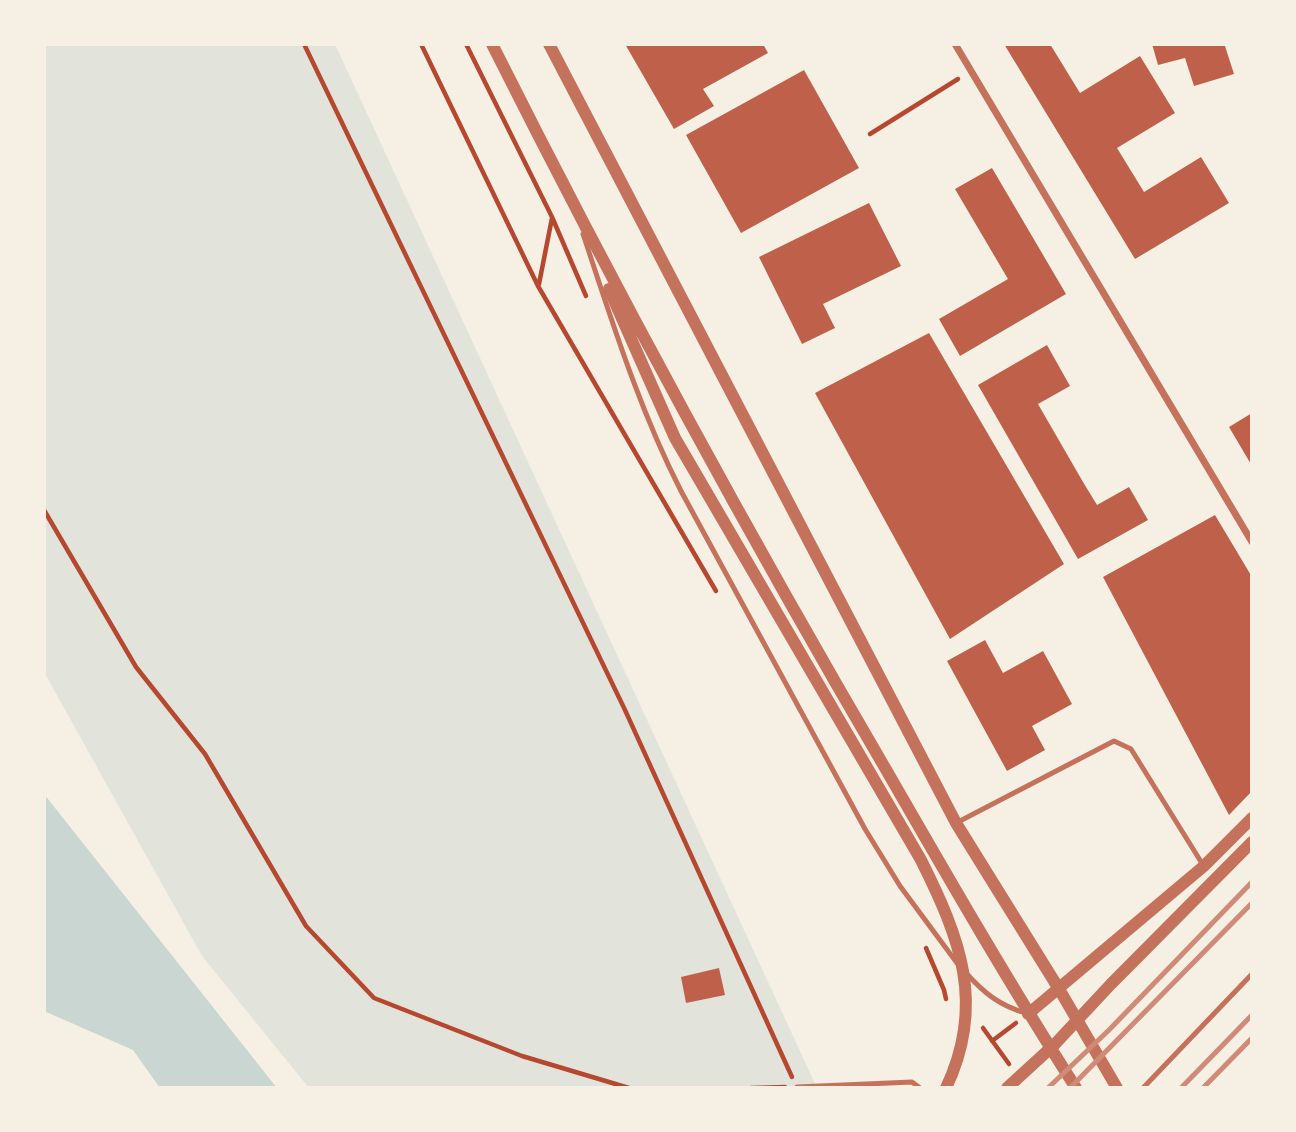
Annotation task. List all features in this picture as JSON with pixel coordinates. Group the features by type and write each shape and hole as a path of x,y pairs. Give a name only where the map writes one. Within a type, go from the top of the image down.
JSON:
{"street":[{"path":"492,44 576,211 783,594 1028,1014 1076,1088"},
{"path":"549,44 956,824 1117,1088"},
{"path":"955,44 1252,542"},
{"path":"576,211 675,439 921,860 942,901 961,957 967,995 964,1037 946,1088"},
{"path":"1028,1014 1204,866 1252,818"},
{"path":"1007,1088 1055,1044 1252,842"}],"lane":[{"path":"576,211 623,354 664,457 865,829 900,886 953,958 995,1001 1028,1014"},
{"path":"956,824 1114,741 1131,749 1204,866"},
{"path":"1143,1088 1252,974"},
{"path":"797,1087 912,1082 919,1088"}],"path":[{"path":"304,44 619,697 797,1087 751,1088"},
{"path":"421,44 538,286 717,592"},
{"path":"870,134 971,71"},
{"path":"538,286 552,217"},
{"path":"44,510 136,667 205,754 306,926 374,998 522,1056 629,1088"},
{"path":"923,941 944,990 947,1010"},
{"path":"992,1041 1028,1014"}],"shaded area":[{"path":"44,44 335,44 817,1088 309,1088 202,956 44,672"},
{"path":"44,794 277,1088 160,1088 133,1050 44,1011"}],"building":[{"path":"625,44 763,44 768,53 703,89 714,106 674,129"},
{"path":"1004,44 1050,44 1080,93 1140,56 1175,113 1117,148 1144,192 1201,157 1229,203 1135,259"},
{"path":"1152,44 1230,44 1225,46 1234,74 1194,86 1185,58 1158,65"},
{"path":"804,70 859,168 741,233 686,135"},
{"path":"992,168 1066,294 960,356 939,319 1008,279 955,189"},
{"path":"869,203 901,266 823,304 835,328 802,344 759,257"},
{"path":"929,333 1064,564 950,639 815,393"},
{"path":"1047,345 1070,386 1038,404 1083,482 1097,505 1129,487 1148,520 1078,559 978,385"},
{"path":"1252,413 1252,466 1229,427"},
{"path":"1215,515 1252,577 1252,791 1229,815 1103,577"},
{"path":"985,640 1003,673 1043,651 1072,704 1032,726 1045,750 1007,771 947,661"},
{"path":"719,968 725,995 686,1003 681,977"}],"railway":[{"path":"1048,1088 1109,1030 1252,882"},
{"path":"1070,1088 1252,903"},
{"path":"1181,1088 1252,1015"},
{"path":"1203,1088 1252,1038"}]}
